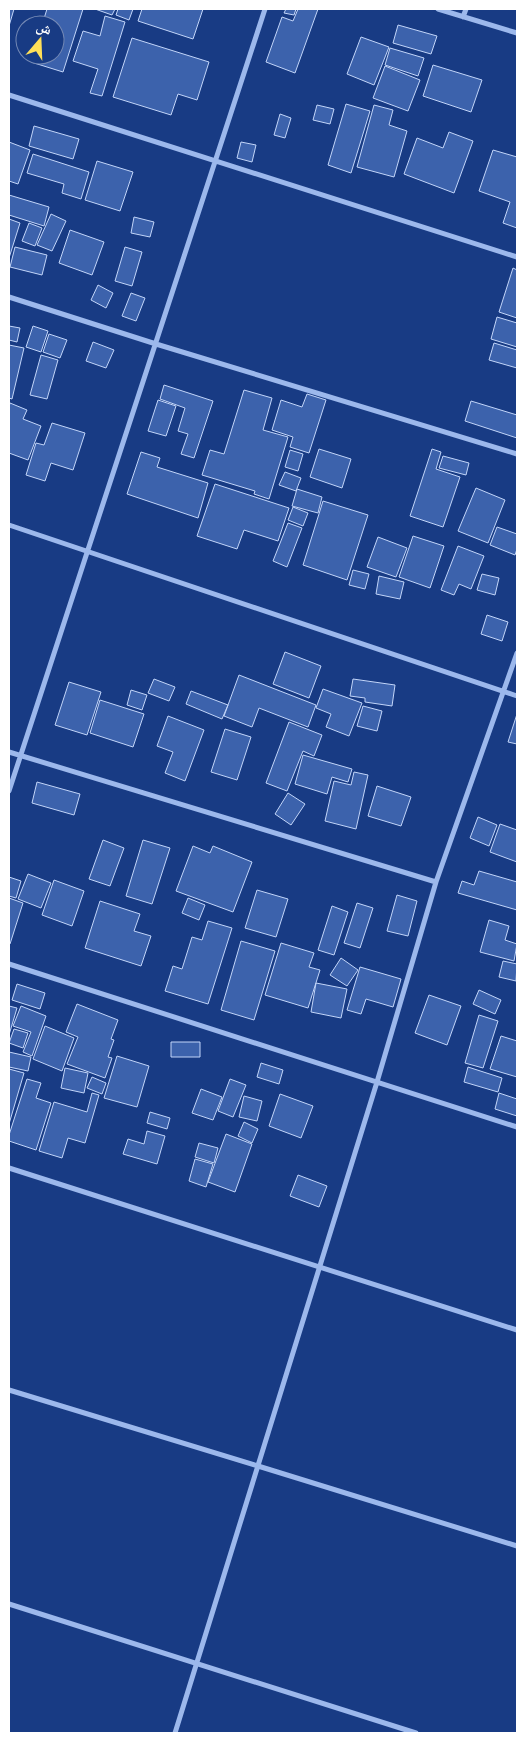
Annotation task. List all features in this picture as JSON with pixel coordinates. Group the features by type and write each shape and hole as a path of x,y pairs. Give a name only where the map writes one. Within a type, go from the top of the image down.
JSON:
{"street":[{"path":"9,791 265,9"},
{"path":"438,9 517,33"},
{"path":"463,16 466,9"},
{"path":"9,95 517,257"},
{"path":"9,297 517,454"},
{"path":"9,526 517,696"},
{"path":"175,1733 377,1082 436,882 517,653"},
{"path":"9,752 436,882"},
{"path":"9,964 517,1127"},
{"path":"9,1168 517,1330"},
{"path":"9,1390 517,1546"},
{"path":"9,1604 416,1733"}],"building":[{"path":"9,9 14,9 9,26"},
{"path":"47,9 83,9 63,72 41,65 65,65 65,15 45,15"},
{"path":"95,9 115,9 112,15"},
{"path":"118,9 133,9 129,20 116,15"},
{"path":"142,9 203,9 193,39 138,21"},
{"path":"286,9 296,9 294,15 284,13"},
{"path":"298,9 318,9 295,73 266,62 282,17 293,21"},
{"path":"105,16 125,22 102,96 90,93 98,69 73,61 83,31 100,36"},
{"path":"398,25 437,36 431,54 393,43"},
{"path":"361,37 389,47 374,85 347,74"},
{"path":"132,38 209,62 197,100 178,94 171,115 113,97"},
{"path":"390,48 424,58 418,76 385,65"},
{"path":"433,65 482,80 471,112 423,96"},
{"path":"385,66 420,80 408,111 373,98"},
{"path":"346,104 370,111 351,173 328,165"},
{"path":"317,105 334,109 330,124 313,120"},
{"path":"374,105 393,110 389,125 407,131 394,177 357,167"},
{"path":"280,114 291,118 285,138 274,135"},
{"path":"34,126 79,139 73,159 29,146"},
{"path":"449,132 473,141 454,193 404,174 417,138 443,148"},
{"path":"9,142 30,150 18,184 9,181"},
{"path":"241,142 256,145 252,162 237,158"},
{"path":"493,150 517,157 517,228 503,223 510,202 479,191"},
{"path":"33,154 89,172 81,199 62,193 64,184 27,173"},
{"path":"97,161 133,172 120,211 85,200"},
{"path":"9,195 49,207 44,226 9,215"},
{"path":"51,214 66,221 52,251 37,245"},
{"path":"134,217 154,222 150,237 131,233"},
{"path":"9,219 20,223 9,258"},
{"path":"29,223 42,228 35,246 22,241"},
{"path":"70,230 104,242 92,275 59,263"},
{"path":"15,247 47,255 42,275 10,267"},
{"path":"125,247 142,252 132,286 115,281"},
{"path":"513,268 517,270 517,318 499,312"},
{"path":"98,285 113,293 106,308 91,300"},
{"path":"131,293 145,298 136,321 122,316"},
{"path":"497,317 517,323 517,347 491,339"},
{"path":"9,326 20,328 17,342 9,340"},
{"path":"33,326 48,331 41,352 26,347"},
{"path":"49,334 67,340 60,358 43,352"},
{"path":"93,342 114,350 106,368 86,361"},
{"path":"494,343 517,350 517,368 489,360"},
{"path":"9,345 24,348 12,399 9,398"},
{"path":"41,355 58,360 47,399 30,395"},
{"path":"164,385 213,401 194,458 181,454 188,434 178,431 185,408 160,399"},
{"path":"244,390 272,398 263,430 288,437 269,499 254,494 255,491 202,475 210,450 224,454"},
{"path":"307,394 326,400 309,453 290,447 293,437 272,430 281,400 302,407"},
{"path":"158,400 176,406 166,436 148,431"},
{"path":"471,401 517,415 517,438 465,421"},
{"path":"10,403 27,410 23,419 41,426 28,460 9,453"},
{"path":"52,423 85,433 73,470 51,463 45,481 26,475 36,443 44,445"},
{"path":"319,449 351,459 342,488 310,477"},
{"path":"432,449 441,452 436,469 460,477 443,527 410,516"},
{"path":"290,450 303,454 298,471 285,467"},
{"path":"141,452 160,458 157,467 208,483 198,518 127,494"},
{"path":"443,456 469,463 466,475 439,468"},
{"path":"285,472 301,478 296,491 279,485"},
{"path":"215,484 289,508 278,541 244,530 237,549 197,536"},
{"path":"476,488 505,500 488,543 458,531"},
{"path":"297,489 322,497 318,513 292,506"},
{"path":"323,501 368,515 347,580 303,565"},
{"path":"293,507 308,513 303,526 288,520"},
{"path":"288,523 302,528 287,567 273,561"},
{"path":"497,527 517,534 515,555 490,545"},
{"path":"413,536 444,546 430,588 399,577"},
{"path":"378,537 407,548 396,577 367,567"},
{"path":"458,546 484,556 471,589 459,584 454,595 441,590"},
{"path":"353,570 369,574 365,589 349,585"},
{"path":"482,574 499,578 495,595 477,590"},
{"path":"379,576 404,582 400,599 376,594"},
{"path":"487,615 508,622 502,641 481,634"},
{"path":"285,652 321,666 309,698 273,684"},
{"path":"239,675 316,705 308,727 259,708 252,727 224,716"},
{"path":"154,679 175,687 169,701 148,693"},
{"path":"353,679 395,685 392,706 365,702 365,698 350,696"},
{"path":"69,682 101,692 87,735 55,725"},
{"path":"323,689 362,703 349,736 326,727 331,714 316,708"},
{"path":"131,690 147,695 142,710 127,705"},
{"path":"191,691 228,705 222,719 186,704"},
{"path":"100,700 144,714 133,747 90,733"},
{"path":"363,706 382,711 377,731 357,726"},
{"path":"517,714 517,744 508,742"},
{"path":"168,716 204,730 185,781 165,773 173,752 157,746"},
{"path":"289,722 322,735 314,756 303,751 287,791 266,783"},
{"path":"225,729 251,737 237,780 211,772"},
{"path":"303,755 352,769 348,782 332,777 327,794 295,784"},
{"path":"354,772 368,775 356,829 325,821 334,781 351,785"},
{"path":"37,782 80,794 74,815 32,803"},
{"path":"377,786 411,797 401,826 368,816"},
{"path":"288,793 305,804 291,825 275,814"},
{"path":"478,817 497,825 489,846 470,838"},
{"path":"500,824 517,830 517,862 490,852"},
{"path":"103,840 124,848 110,886 89,879"},
{"path":"143,840 170,848 152,904 126,896"},
{"path":"193,846 210,853 213,846 252,862 233,912 176,891"},
{"path":"479,871 517,882 517,910 458,893 462,881 474,885"},
{"path":"28,874 51,883 41,908 18,899"},
{"path":"9,877 21,881 16,898 9,896"},
{"path":"54,880 84,891 72,926 42,915"},
{"path":"257,890 288,899 276,937 245,928"},
{"path":"397,895 417,901 408,936 387,931"},
{"path":"9,898 23,903 10,944 9,943"},
{"path":"188,898 205,905 199,920 182,913"},
{"path":"100,901 140,914 134,931 151,936 141,966 85,948"},
{"path":"357,903 373,908 360,948 344,943"},
{"path":"332,906 348,912 334,955 318,950"},
{"path":"489,920 509,926 505,940 517,944 514,961 480,952"},
{"path":"208,921 232,928 208,1004 165,991 173,966 182,969 192,937 202,940"},
{"path":"241,941 275,951 254,1020 221,1010"},
{"path":"281,943 314,953 309,967 320,970 308,1008 265,995"},
{"path":"341,958 358,970 347,986 330,975"},
{"path":"503,961 517,964 516,981 499,977"},
{"path":"360,967 401,979 393,1007 366,999 361,1014 347,1010"},
{"path":"316,983 347,989 341,1018 311,1012"},
{"path":"17,984 45,993 40,1009 12,1000"},
{"path":"479,990 501,1000 495,1014 473,1004"},
{"path":"429,995 461,1006 447,1045 415,1033"},
{"path":"77,1004 118,1020 111,1039 114,1040 108,1057 112,1058 105,1078 67,1064 78,1037 66,1032"},
{"path":"9,1006 17,1008 9,1035"},
{"path":"21,1006 46,1016 32,1056 23,1052 31,1032 13,1026"},
{"path":"479,1015 498,1021 483,1068 465,1063"},
{"path":"45,1026 74,1038 62,1071 33,1059"},
{"path":"14,1029 28,1033 23,1048 9,1043"},
{"path":"501,1036 517,1041 517,1077 490,1069"},
{"path":"171,1042 200,1042 200,1057 171,1057"},
{"path":"9,1052 31,1057 28,1071 9,1067"},
{"path":"117,1056 149,1066 137,1107 104,1098"},
{"path":"261,1063 283,1070 279,1084 257,1077"},
{"path":"468,1067 502,1078 498,1092 464,1082"},
{"path":"65,1068 88,1073 84,1093 61,1088"},
{"path":"9,1069 24,1073 9,1124"},
{"path":"92,1077 106,1083 102,1094 87,1088"},
{"path":"27,1079 41,1083 36,1098 51,1103 36,1150 9,1141 9,1135"},
{"path":"230,1079 246,1085 233,1117 218,1111"},
{"path":"201,1089 222,1097 213,1120 192,1113"},
{"path":"92,1093 99,1095 85,1143 68,1138 62,1158 39,1151 54,1102 87,1112"},
{"path":"499,1093 517,1099 517,1116 495,1109"},
{"path":"280,1094 313,1106 301,1138 269,1126"},
{"path":"244,1096 262,1101 257,1121 239,1117"},
{"path":"150,1112 170,1118 167,1129 147,1123"},
{"path":"244,1122 258,1129 252,1143 238,1136"},
{"path":"147,1131 165,1136 157,1164 123,1154 128,1139 144,1144"},
{"path":"226,1134 252,1144 235,1192 208,1182"},
{"path":"199,1143 218,1148 214,1163 195,1157"},
{"path":"195,1159 213,1164 206,1187 189,1181"},
{"path":"298,1175 327,1186 319,1207 290,1196"}]}
